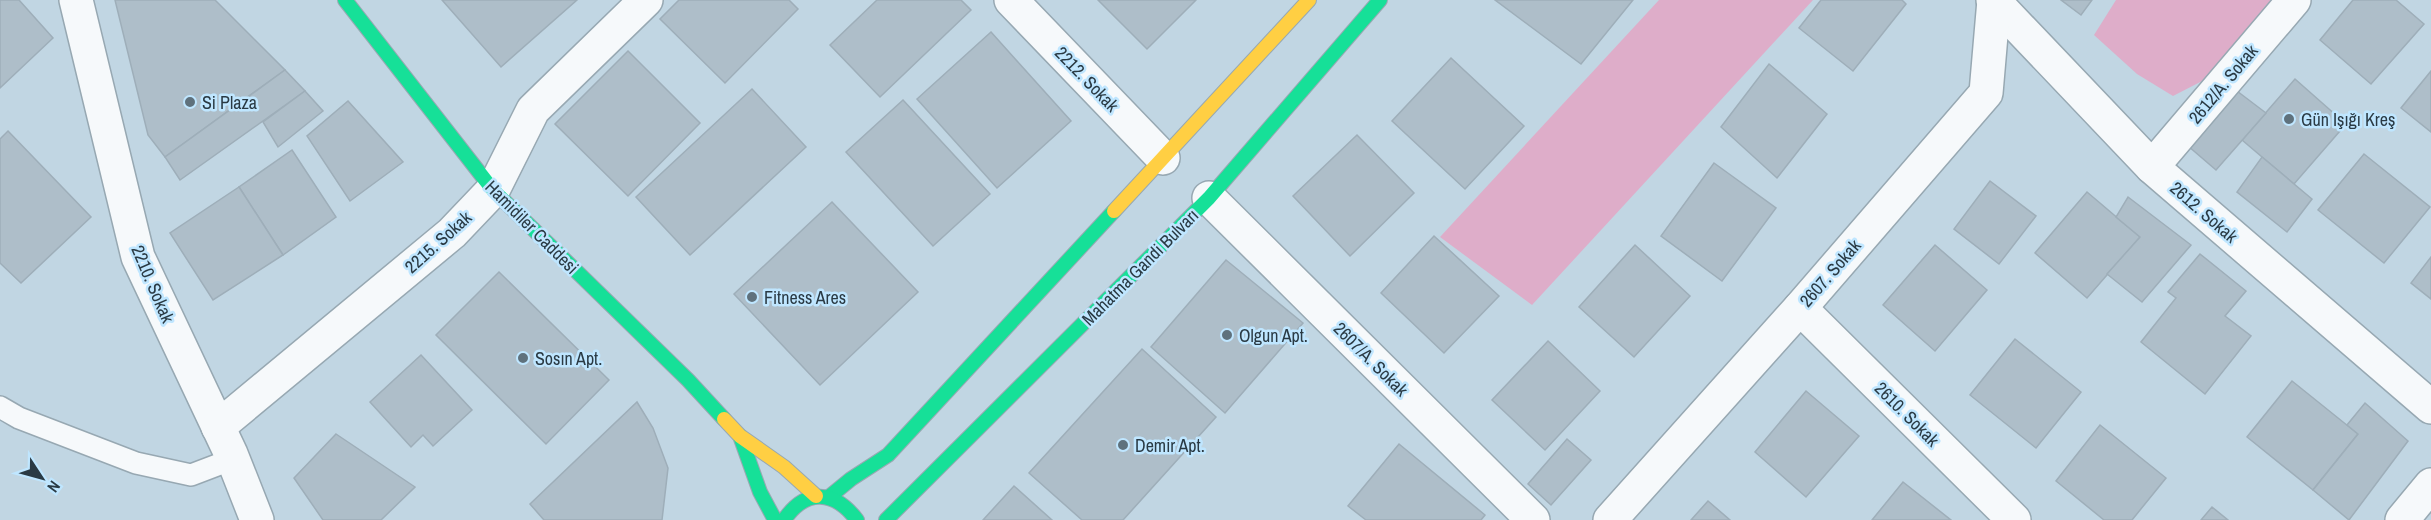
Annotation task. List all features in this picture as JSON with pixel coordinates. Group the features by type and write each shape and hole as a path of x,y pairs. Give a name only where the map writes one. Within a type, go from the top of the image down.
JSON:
{"main road":[{"name":"Hamidiler Caddesi","path":"345,0 493,190 688,380 740,436"},
{"path":"784,520 793,507 804,500 823,496 888,455 1309,0"},
{"name":"Mahatma Gandi Bulvarı","path":"886,520 1209,198 1380,0"},
{"path":"740,436 823,496 841,501 851,510 856,520"},
{"path":"740,436 760,492 775,520"}],"street":[{"name":"2210. Sokak","path":"76,0 138,256 233,459 257,520"},
{"name":"2215. Sokak","path":"218,427 452,232 493,190 533,110 646,0"},
{"name":"2212. Sokak","path":"1011,0 1163,158"},
{"name":"2612. Sokak","path":"1994,0 2152,167 2431,407"},
{"name":"2607. Sokak","path":"1610,520 1800,308 1986,93 1994,0"},
{"name":"2612/A. Sokak","path":"2152,167 2294,0"},
{"name":"2607/A. Sokak","path":"1209,198 1533,520"},
{"name":"2610. Sokak","path":"1800,308 2014,520"},
{"path":"2402,520 2431,485"}],"lane":[{"path":"0,407 19,418 147,465 191,475 233,459"}],"shaded area":[{"path":"1659,0 1813,0 1532,305 1440,237"},
{"path":"2116,0 2271,0 2210,77 2173,96 2137,74 2094,35"}],"building":[{"path":"0,0 19,0 53,38 0,88"},
{"name":"Si Plaza","path":"115,0 215,0 285,70 165,157 148,135"},
{"path":"442,0 577,0 501,67"},
{"path":"679,0 789,0 798,9 725,83 660,19"},
{"path":"877,0 961,0 971,10 880,97 830,45"},
{"path":"1098,0 1196,0 1147,49"},
{"path":"1495,0 1633,0 1581,64"},
{"path":"1821,0 1902,0 1906,4 1853,71 1799,28"},
{"path":"2061,0 2092,0 2081,15"},
{"path":"2353,0 2396,0 2424,24 2371,84 2320,40"},
{"path":"991,32 1071,121 997,188 917,99"},
{"path":"628,51 700,123 628,196 555,124"},
{"path":"1451,58 1524,126 1465,189 1392,121"},
{"path":"1769,64 1827,114 1777,178 1721,127"},
{"path":"285,70 305,91 180,180 165,157"},
{"path":"2431,71 2431,132 2401,108"},
{"path":"2295,79 2346,124 2294,184 2242,140"},
{"path":"2233,88 2266,113 2216,170 2188,146"},
{"path":"752,89 806,147 690,255 636,197"},
{"path":"305,91 323,111 278,147 263,122"},
{"path":"903,100 990,194 933,246 846,152"},
{"path":"348,101 403,162 350,201 307,136"},
{"path":"8,131 91,217 21,283 0,263 0,139"},
{"path":"1357,135 1414,193 1350,256 1293,196"},
{"path":"292,150 336,217 283,255 239,187"},
{"path":"2364,154 2430,207 2384,263 2318,210"},
{"path":"2262,157 2312,199 2287,232 2237,192"},
{"path":"1714,163 1776,208 1722,281 1661,236"},
{"path":"1990,181 2036,216 1999,264 1954,229"},
{"path":"239,187 283,255 213,300 170,233"},
{"path":"2087,192 2140,237 2087,298 2035,253"},
{"path":"2128,197 2191,245 2142,302 2107,274 2140,237 2116,217"},
{"path":"832,202 918,292 820,385 734,294"},
{"path":"1434,236 1499,296 1444,353 1381,293"},
{"path":"1635,245 1690,296 1634,357 1579,307"},
{"path":"1935,245 1987,290 1935,351 1883,305"},
{"path":"2200,254 2246,291 2225,316 2251,336 2205,394 2141,342 2176,298 2168,292"},
{"path":"2431,257 2431,299 2411,283"},
{"name":"Olgun Apt.","path":"1226,260 1303,323 1225,413 1151,347"},
{"name":"Sosın Apt.","path":"499,272 609,380 546,444 436,335"},
{"path":"2015,339 2081,392 2036,448 1970,395"},
{"path":"1548,341 1600,391 1545,450 1492,400"},
{"name":"Demir Apt.","path":"1142,349 1216,417 1123,520 1082,520 1029,473"},
{"path":"421,355 472,410 433,446 423,435 411,447 370,402"},
{"path":"2292,381 2358,434 2313,490 2247,437"},
{"path":"1806,391 1859,436 1806,497 1755,452"},
{"path":"637,402 653,428 668,468 662,520 544,520 530,504"},
{"path":"2365,403 2408,441 2349,520 2313,490 2358,434 2347,425"},
{"path":"2100,425 2166,478 2132,520 2104,520 2056,481"},
{"path":"336,434 415,487 381,520 323,520 294,478"},
{"path":"1567,439 1591,460 1551,505 1528,484"},
{"path":"1399,444 1485,515 1481,520 1366,520 1348,506"},
{"path":"1903,482 1951,520 1872,520"},
{"path":"1014,486 1052,520 983,520"},
{"path":"1708,501 1730,520 1691,520"},
{"path":"2212,507 2228,520 2201,520"}],"traffic: fast":[{"path":"345,0 493,190 688,380 724,419"},
{"path":"886,520 1209,198 1380,0"},
{"path":"829,497 851,479 888,455 1114,211"},
{"path":"740,436 760,492 775,520"},
{"path":"784,520 801,502 820,497 830,498 839,503 857,520"}],"traffic: slow":[{"path":"1114,211 1309,0"},
{"path":"724,419 740,436 784,467 816,496"}],"place":[{"name":"Si Plaza","path":"190,102"},
{"name":"Gün Işığı Kreş","path":"2289,119"},
{"name":"Fitness Ares","path":"752,297"},
{"name":"Olgun Apt.","path":"1227,335"},
{"name":"Sosın Apt.","path":"523,358"},
{"name":"Demir Apt.","path":"1123,445"}]}
